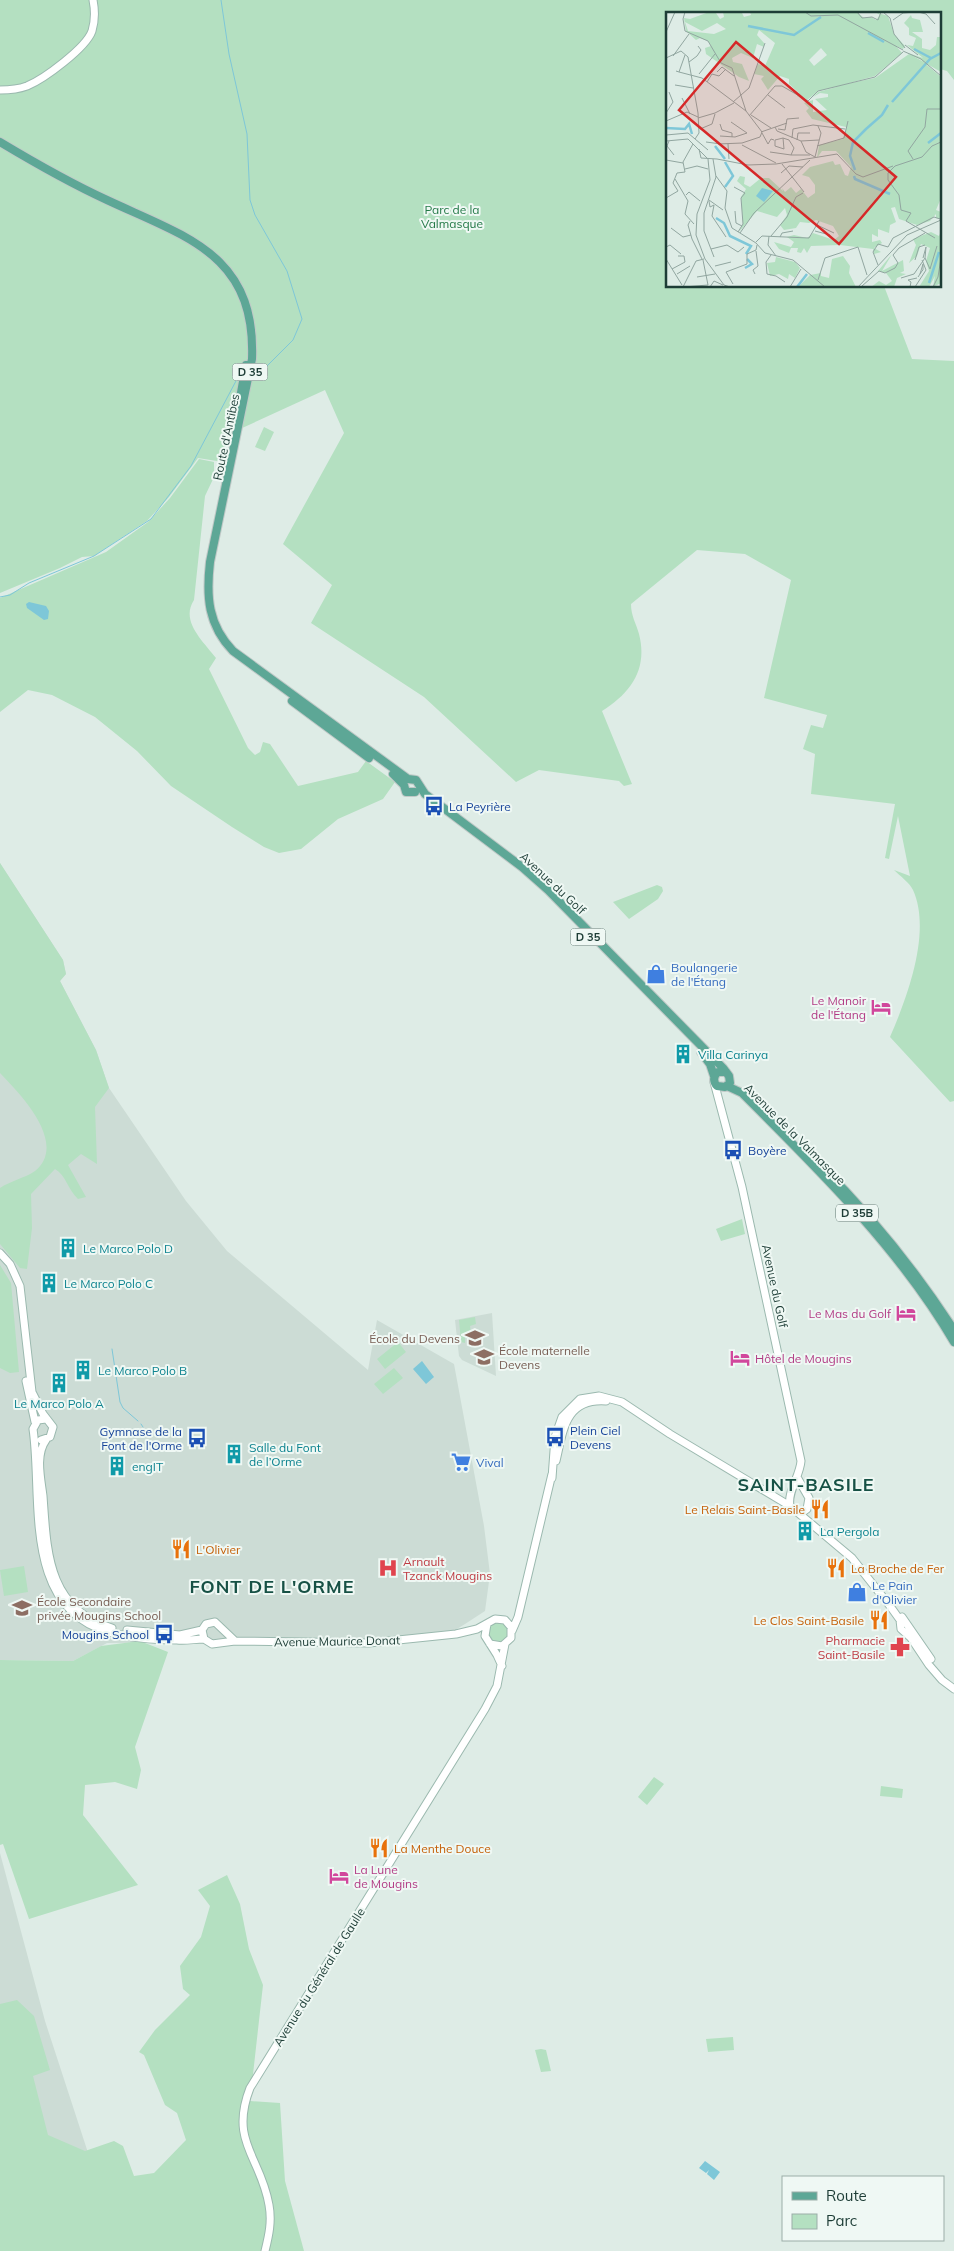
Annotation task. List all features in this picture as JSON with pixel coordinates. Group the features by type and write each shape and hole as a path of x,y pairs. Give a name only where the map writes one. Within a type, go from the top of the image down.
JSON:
{"main road":[{"path":"0,90 25,87 37,82 84,43 92,32 95,20 93,0"},
{"name":"Route d'Antibes","path":"0,142 92,193 196,242 226,267 239,289 249,315 252,359 210,562 208,603 214,623 227,644 295,701"},
{"name":"Route d'Antibes","path":"0,146 58,179 194,245 214,261 236,291 247,326 247,360 207,565 205,605 211,626 225,647 315,717 406,782"},
{"path":"416,780 417,789 406,792 406,782 416,780"},
{"name":"Avenue du Golf","path":"417,789 541,884 664,1007 728,1075"},
{"name":"Avenue du Golf","path":"417,789 519,871 707,1058 742,1187 801,1461 798,1478 792,1493"},
{"path":"664,1007 668,1018"},
{"path":"714,1079 718,1072 728,1075 726,1087 720,1101"},
{"name":"Avenue de la Valmasque","path":"728,1075 839,1189 907,1263 954,1330"},
{"name":"Avenue de la Valmasque","path":"714,1079 720,1088 726,1087 742,1093 839,1189 904,1267 954,1342"},
{"path":"0,1253 10,1264 20,1286 30,1384 36,1402 46,1419 52,1424 54,1430 46,1440 40,1455 47,1549 54,1576 65,1597 83,1614 110,1628 180,1635 202,1630 206,1624 212,1622 218,1623 235,1641"},
{"path":"0,1259 11,1273 16,1286 27,1393 35,1422 33,1429 43,1559 49,1579 63,1602 86,1621 110,1632 168,1640 204,1639 212,1644 219,1642 223,1630"},
{"path":"490,1644 498,1646 505,1644 511,1638 518,1617 564,1426 575,1409 591,1401 606,1401 624,1406 640,1414 790,1506 794,1511 801,1514 833,1539 850,1549 895,1605 905,1627 936,1674 954,1688"},
{"path":"35,1422 46,1419"},
{"path":"35,1436 46,1440"},
{"name":"Avenue du Golf","path":"798,1478 803,1490"},
{"path":"775,1498 803,1490 809,1498 808,1506 819,1528"},
{"path":"790,1506 792,1493"},
{"path":"801,1514 808,1506"},
{"path":"468,1632 495,1619 505,1620 514,1614 520,1604"},
{"path":"505,1620 512,1631"},
{"path":"484,1636 487,1624"},
{"path":"202,1630 204,1639"},
{"path":"468,1632 484,1636 502,1667"},
{"name":"Avenue Maurice Donat","path":"219,1642 369,1642 445,1636 468,1632"},
{"name":"Avenue du Général de Gaulle","path":"265,2251 270,2228 269,2205 242,2130 244,2104 250,2088 485,1709 497,1686 505,1644"}],"shaded area":[{"path":"0,863 63,960 66,974 60,981 96,1050 109,1088 186,1201 227,1251 368,1370 377,1320 454,1364 484,1526 490,1574 485,1611 439,1640 107,1643 73,1661 0,1660"},
{"name":"École du Devens","path":"492,1313 496,1376 462,1360 459,1356 455,1320"},
{"path":"0,1853 45,2021 93,2168 0,2199"}],"green space":[{"name":"Parc de la Valmasque","path":"0,0 954,0 954,80 947,71 942,70 942,12 666,12 666,288 885,288 912,359 954,361 954,1101 950,1102 890,1037 910,984 919,945 920,925 918,907 912,887 894,870 910,876 898,816 889,859 885,858 895,804 811,794 815,754 803,749 811,725 823,728 827,715 764,698 791,580 745,554 697,550 631,604 641,647 639,669 629,688 602,711 632,784 624,786 619,781 539,770 516,782 424,697 311,623 332,585 283,544 344,433 325,390 229,434 223,462 198,458 169,497 147,521 94,556 82,557 0,593"},
{"path":"264,427 274,432 265,451 255,447"},
{"path":"199,459 214,462 214,477 205,496 194,600 190,608 191,623 216,658 209,669 248,748 255,755 260,752 263,742 270,744 298,786 358,772 366,761 395,782 383,799 338,819 301,849 279,853 264,847 171,786 137,751 95,717 52,695 28,690 0,712 0,598 106,552 148,522 170,498"},
{"path":"0,863 63,960 66,974 60,981 96,1050 109,1088 95,1107 97,1164 81,1154 68,1165 86,1197 78,1199 62,1175 55,1169 31,1194 32,1228 27,1269 20,1268 0,1244 0,1188 35,1171 44,1160 47,1147 44,1133 37,1119 28,1105 0,1073"},
{"path":"657,885 662,887 663,891 658,899 629,919 613,902"},
{"path":"742,1219 745,1234 721,1241 716,1229"},
{"path":"0,1265 11,1283 19,1372 10,1373 0,1368"},
{"path":"475,1317 476,1324 470,1326 471,1334 465,1335 465,1343 461,1342 459,1320"},
{"path":"398,1342 406,1352 385,1369 377,1359"},
{"path":"394,1368 403,1378 383,1394 374,1384"},
{"path":"24,1566 28,1592 4,1596 0,1570"},
{"path":"498,1622 505,1625 508,1632 505,1639 498,1642 491,1639 488,1632 491,1625"},
{"path":"140,1641 168,1652 135,1747 141,1770 137,1789 115,1782 85,1785 83,1815 138,1885 29,1919 3,1844 0,1845 0,1660 73,1661 101,1646"},
{"path":"654,1777 664,1784 647,1805 638,1797"},
{"path":"881,1786 903,1789 902,1798 880,1796"},
{"path":"227,1875 240,1904 249,1949 263,1985 250,2101 280,2103 285,2181 304,2251 0,2251 0,2004 17,2000 34,2016 50,2070 33,2076 48,2135 85,2151 114,2141 123,2146 134,2176 154,2173 186,2140 177,2113 165,2105 144,2055 139,2052 155,2030 190,1995 183,1989 180,1966 201,1937 210,1906 198,1890"},
{"path":"733,2037 734,2050 708,2052 706,2039"},
{"path":"535,2050 546,2050 551,2071 541,2072"}],"water":[{"path":"29,602 46,606 49,611 48,619 44,620 27,608 26,604"},
{"path":"422,1361 434,1377 426,1384 413,1369"},
{"path":"705,2161 720,2172 714,2180 707,2174 709,2170 706,2173 699,2168"}],"waterway":[{"path":"221,0 229,54 247,134 250,200 255,215 287,271 302,319 293,340 257,376"},
{"path":"0,597 10,595 29,583 94,556 151,519 191,466 236,381"},
{"path":"112,1349 120,1402 123,1408 138,1421"}],"place":[{"name":"La Peyrière","path":"434,806"},
{"name":"Boulangerie de l'Étang","path":"656,974"},
{"name":"Le Manoir de l'Étang","path":"881,1007"},
{"name":"Villa Carinya","path":"683,1054"},
{"name":"Boyère","path":"733,1150"},
{"name":"Le Marco Polo D","path":"68,1248"},
{"name":"Le Marco Polo C","path":"49,1283"},
{"name":"Le Mas du Golf","path":"906,1313"},
{"name":"École du Devens","path":"475,1338"},
{"name":"École maternelle Devens","path":"484,1357"},
{"name":"Hôtel de Mougins","path":"740,1358"},
{"name":"Le Marco Polo B","path":"83,1370"},
{"name":"Le Marco Polo A","path":"59,1383"},
{"name":"Plein Ciel Devens","path":"555,1437"},
{"name":"Gymnase de la Font de l'Orme","path":"197,1438"},
{"name":"Salle du Font de l’Orme","path":"234,1454"},
{"name":"Vival","path":"461,1462"},
{"name":"engIT","path":"117,1466"},
{"name":"Le Relais Saint-Basile","path":"820,1509"},
{"name":"La Pergola","path":"805,1531"},
{"name":"L'Olivier","path":"181,1549"},
{"name":"Arnault Tzanck Mougins","path":"388,1568"},
{"name":"La Broche de Fer","path":"836,1568"},
{"name":"Le Pain d'Olivier","path":"857,1592"},
{"name":"École Secondaire privée Mougins School","path":"22,1608"},
{"name":"Le Clos Saint-Basile","path":"879,1620"},
{"name":"Mougins School","path":"164,1634"},
{"name":"Pharmacie Saint-Basile","path":"900,1647"},
{"name":"La Menthe Douce","path":"379,1848"},
{"name":"La Lune de Mougins","path":"339,1876"}],"district":[{"name":"SAINT-BASILE","path":"806,1484"},
{"name":"FONT DE L'ORME","path":"272,1586"}]}
